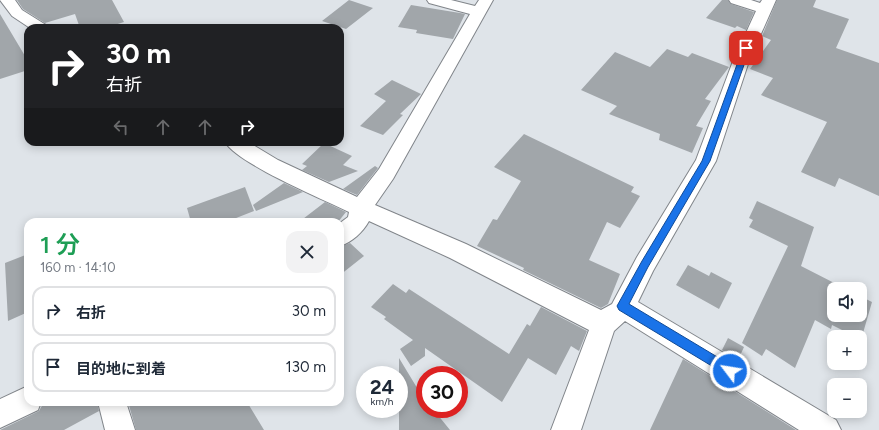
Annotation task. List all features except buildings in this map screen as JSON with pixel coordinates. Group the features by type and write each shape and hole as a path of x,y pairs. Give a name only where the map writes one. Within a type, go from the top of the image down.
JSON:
{"street":[{"path":"7,0 17,13 35,24"},
{"path":"344,233 358,221 361,208 386,174 483,6 434,0"},
{"path":"566,430 613,315 706,161 741,61 766,5 736,0"},
{"path":"240,146 271,165 361,208 458,251 613,315 826,430"},
{"path":"0,414 24,402"},
{"path":"113,406 120,430"}],"route":[{"path":"730,371 622,306 706,161 746,48"}]}
